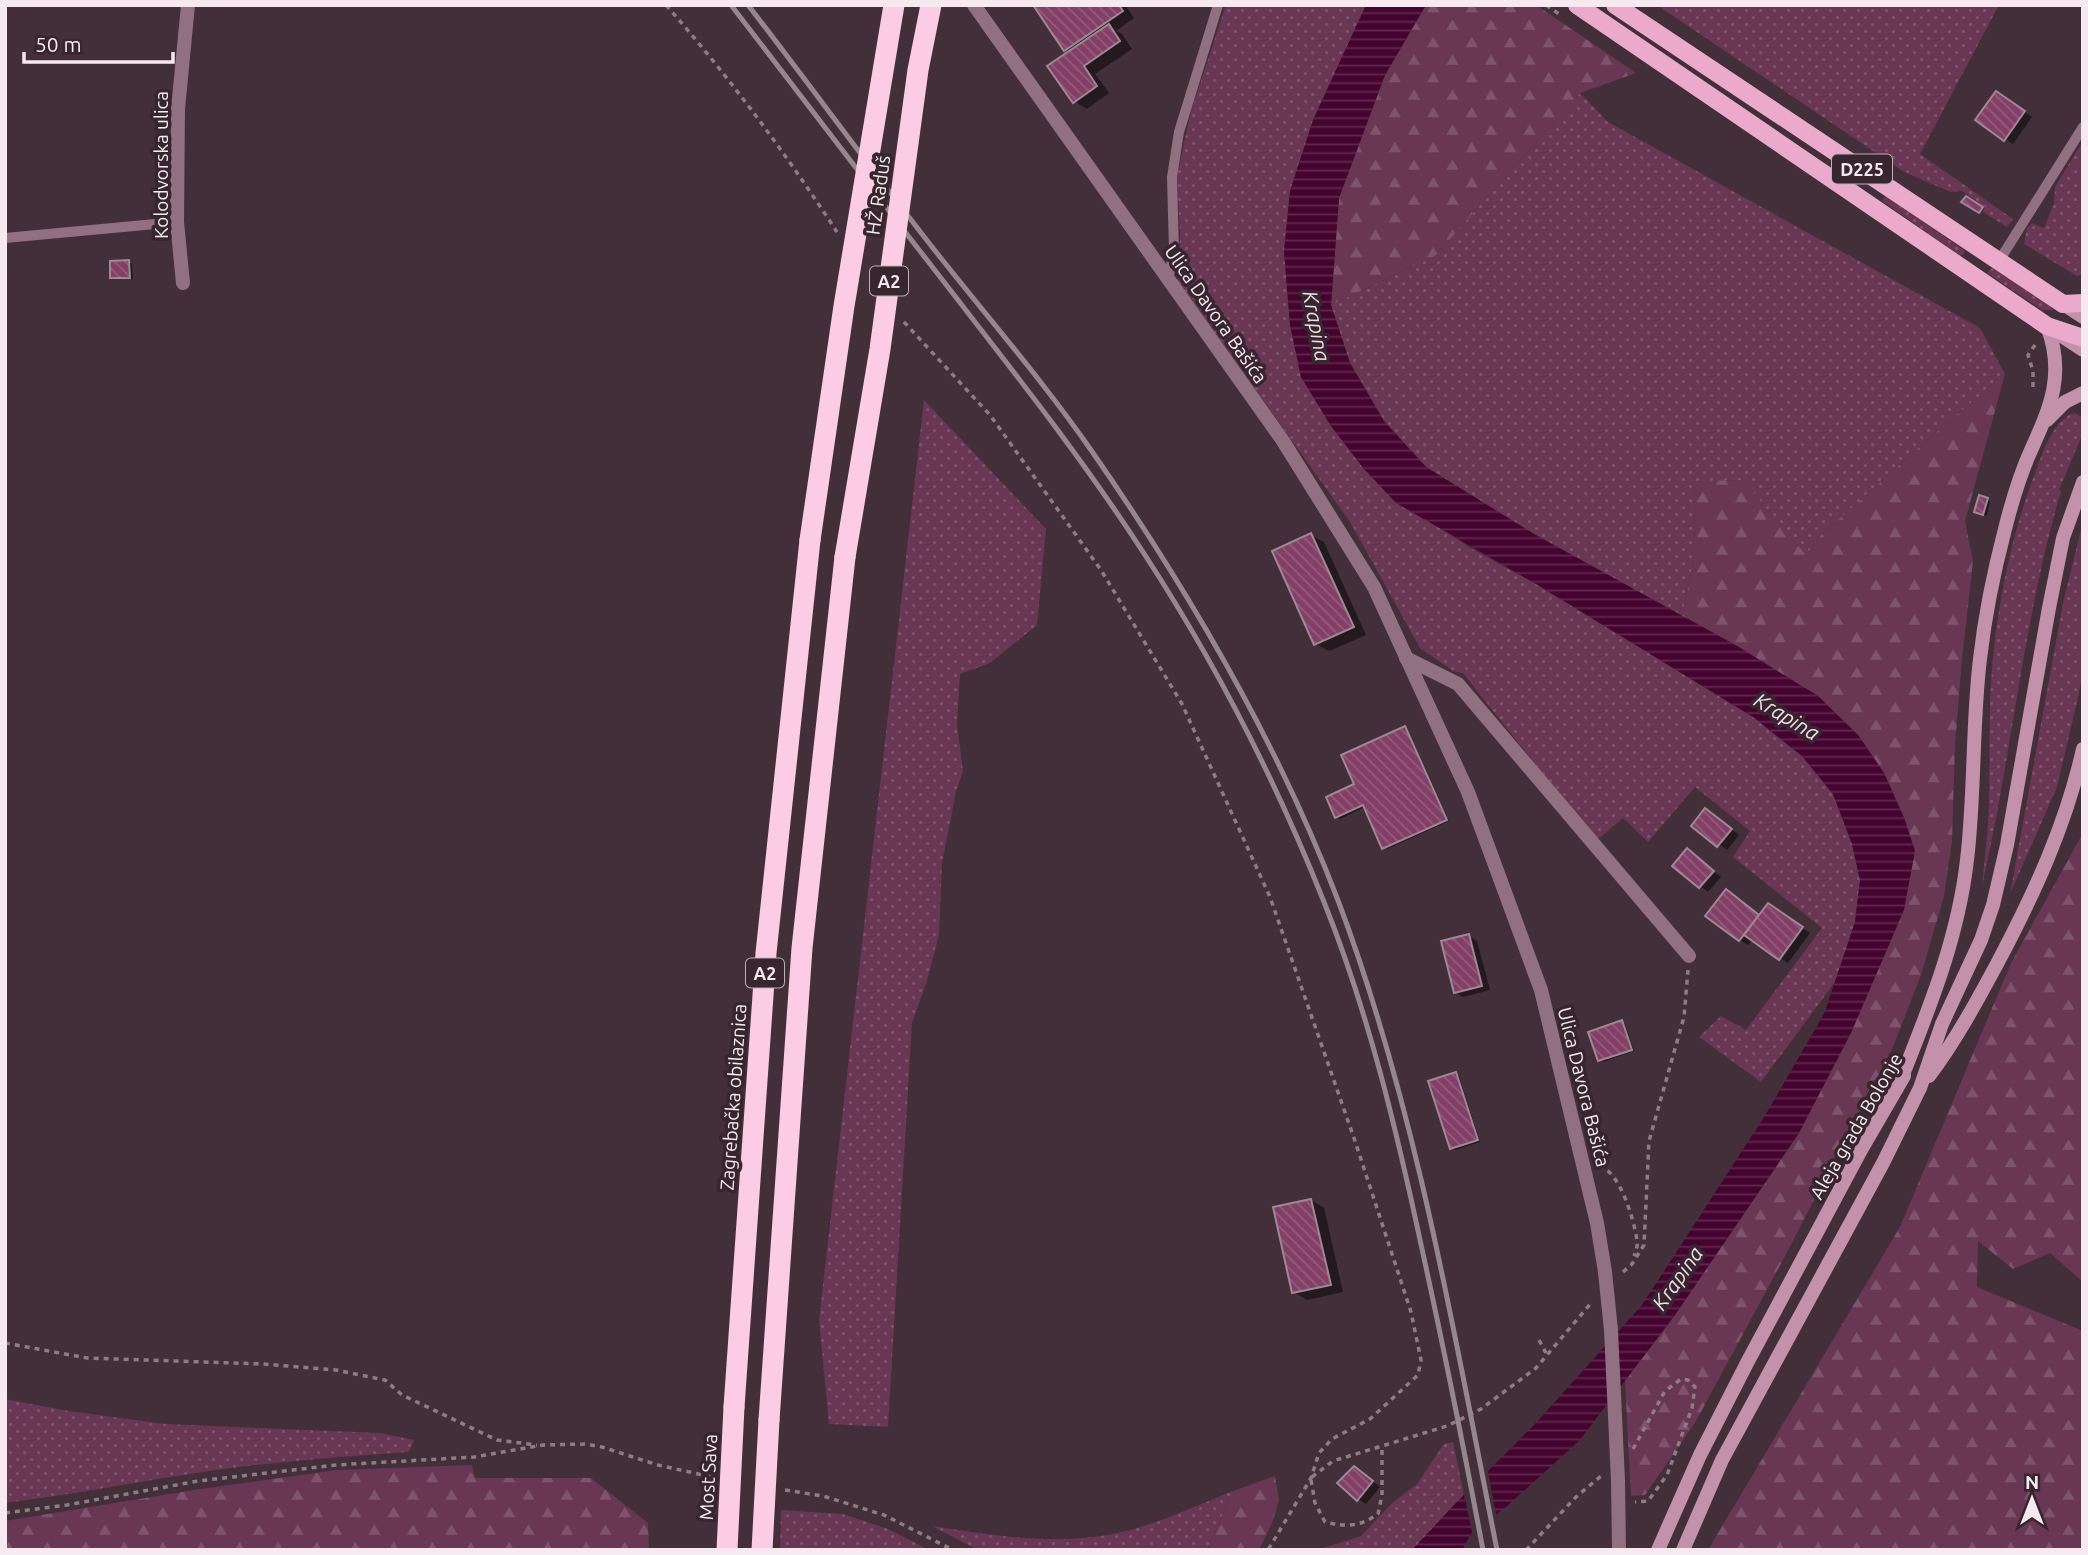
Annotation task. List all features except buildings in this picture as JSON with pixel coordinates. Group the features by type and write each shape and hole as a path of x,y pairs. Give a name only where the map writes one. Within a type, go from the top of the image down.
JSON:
{"highway":[{"name":"HŽ Raduš","path":"810,540 852,254 894,5"},
{"name":"HŽ Raduš","path":"762,1550 802,948 845,557 880,349 918,69 931,5"},
{"name":"Zagrebačka obilaznica","path":"734,1407 766,953 810,540"},
{"name":"Most Sava","path":"727,1550 734,1407"}],"main road":[{"name":"D225","path":"1577,5 2048,326 2083,338"},
{"name":"D225","path":"1615,5 1999,261 2075,308"},
{"path":"2075,308 2083,324"},
{"path":"2048,326 2083,350"},
{"path":"1900,1082 1948,957 1959,906 1967,861 1979,661 1987,604 2019,480 2044,424 2053,396 2055,351 2048,326"},
{"path":"2044,424 2065,402 2083,393"},
{"path":"1942,1024 1966,976 1993,905 2007,845 2063,538 2082,483"},
{"path":"1920,1088 1951,1046 1974,1006 2046,866 2067,810 2083,749"},
{"name":"Aleja grada Bolonje","path":"1658,1550 1700,1455 1747,1363 1900,1082 1942,1024"},
{"name":"Aleja grada Bolonje","path":"1683,1550 1722,1460 1883,1163 1920,1088 1942,1024"}],"street":[{"name":"Kolodvorska ulica","path":"183,283 177,222 178,108 188,5"},
{"name":"Ulica Davora Bašića","path":"974,5 1283,441 1374,587 1468,792 1541,990 1597,1223 1611,1330 1619,1550"},
{"path":"1406,658 1458,684 1689,956"}],"lane":[{"path":"1168,280 1174,251 1172,177 1179,132 1218,5"},
{"path":"1999,261 2083,127"},
{"path":"5,238 177,222"}],"path":[{"path":"666,5 712,58 784,152 837,232"},
{"path":"901,318 990,415 1101,570 1182,704 1275,909 1406,1299 1421,1360 1418,1376 1370,1419 1332,1439 1319,1453 1311,1478 1268,1550"},
{"path":"2035,345 2028,355 2033,371 2033,390 2044,393"},
{"path":"1583,1168 1602,1166 1611,1171 1616,1180 1638,1243 1632,1264"},
{"path":"1539,1340 1547,1354"},
{"path":"5,1343 87,1358 263,1364 336,1370 384,1380 402,1395 498,1440 543,1445 586,1444 716,1478"},
{"path":"1619,1502 1648,1501 1667,1475 1692,1408 1695,1387 1688,1380 1681,1379 1665,1391 1633,1449"},
{"path":"1311,1478 1332,1461 1447,1426"},
{"path":"1311,1478 1315,1503 1325,1522 1347,1527 1366,1522 1378,1514 1382,1495 1382,1444"},
{"path":"5,1513 67,1505 198,1481 336,1465 474,1457 543,1445"},
{"path":"1526,1550 1576,1497 1604,1473"},
{"path":"782,1489 823,1496 884,1515 953,1550"}],"green space":[{"path":"1226,5 1366,5 1313,120 1290,191 1284,251 1290,325 1301,377 1331,426 1364,469 1467,546 1536,584 1753,717 1802,756 1833,794 1852,844 1860,880 1855,922 1835,982 1761,1082 1699,1037 1721,1016 1746,1030 1822,928 1733,857 1750,831 1695,787 1648,842 1623,818 1596,841 1463,673 1453,671 1420,648 1350,522 1178,281 1180,234 1177,176 1191,111"},
{"path":"1426,5 1536,5 1636,73 1580,93 1435,256 1331,305 1339,198 1385,75"},
{"path":"1657,5 1999,5 1920,154 2013,219 2007,227 1983,212 1985,207 1962,191 1951,192 1904,172"},
{"path":"1580,93 1608,122 1980,328 2005,374 1821,535 1806,556 1743,480 1694,482 1695,554 1682,616 1534,534 1426,467 1384,421 1350,363 1331,305 1435,256"},
{"path":"2083,141 2083,274 2077,276 2024,244 2027,228 2032,223 2044,228 2054,203 2055,187"},
{"path":"1885,196 1965,253 1960,256 1882,201"},
{"path":"1992,268 2053,310 2042,310 1987,273"},
{"path":"2005,374 1965,521 1973,561 1955,746 1952,841 1944,896 1921,975 1893,1047 1695,1423 1645,1495 1631,1496 1625,1381 1675,1315 1799,1133 1915,851 1904,817 1884,773 1858,735 1818,696 1682,616 1695,554 1694,481 1743,480 1806,555 1821,535"},
{"path":"924,400 1046,529 1037,625 990,663 960,674 957,724 963,771 956,792 942,863 939,935 912,1023 888,1427 829,1424 819,1320"},
{"path":"2075,413 2083,418 2083,433 2059,490 2061,491 2027,638 1982,886 1989,804 1991,682 1996,627 2006,574 2019,520 2043,453 2061,421"},
{"path":"2083,521 2083,673 2057,787 2010,894 2063,603"},
{"path":"2083,833 2083,1282 2050,1253 2013,1269 1978,1241 1977,1287 2083,1331 2083,1550 1708,1550 1900,1227 2011,963"},
{"path":"5,1399 165,1424 380,1433 414,1440 409,1452 249,1466 5,1503"},
{"path":"1453,1442 1464,1495 1412,1550 1317,1550 1361,1536 1391,1504 1417,1484 1444,1444"},
{"path":"472,1465 475,1478 591,1478 648,1523 649,1550 5,1550 5,1521 337,1470"},
{"path":"1275,1476 1279,1500 1273,1521 1259,1550 1207,1550 1233,1491"},
{"path":"1233,1491 1207,1550 978,1550 932,1526 1029,1538 1102,1536 1153,1523"},
{"path":"781,1510 843,1514 888,1529 929,1550 780,1550"}],"water":[{"name":"Krapina","path":"1366,5 1426,5 1385,75 1339,198 1331,305 1350,363 1384,421 1426,467 1534,534 1739,647 1818,696 1858,735 1884,773 1915,851 1904,910 1851,1033 1799,1133 1675,1315 1579,1441 1506,1507 1471,1534 1462,1550 1412,1550 1534,1425 1642,1305 1766,1114 1824,1014 1855,922 1860,880 1852,844 1833,794 1802,756 1753,717 1536,584 1396,503 1364,469 1331,426 1301,377 1290,325 1284,251 1290,191 1313,120"}],"pier":[{"path":"1487,1467 1497,1518 1473,1536 1463,1491"}],"railway":[{"path":"731,5 1025,387 1097,485 1143,552 1195,636 1265,767 1324,902 1368,1030 1402,1161 1430,1287 1483,1550"},
{"path":"748,5 906,214 1072,423 1163,558 1260,726 1315,843 1339,903 1391,1061 1449,1305 1497,1550"}]}
